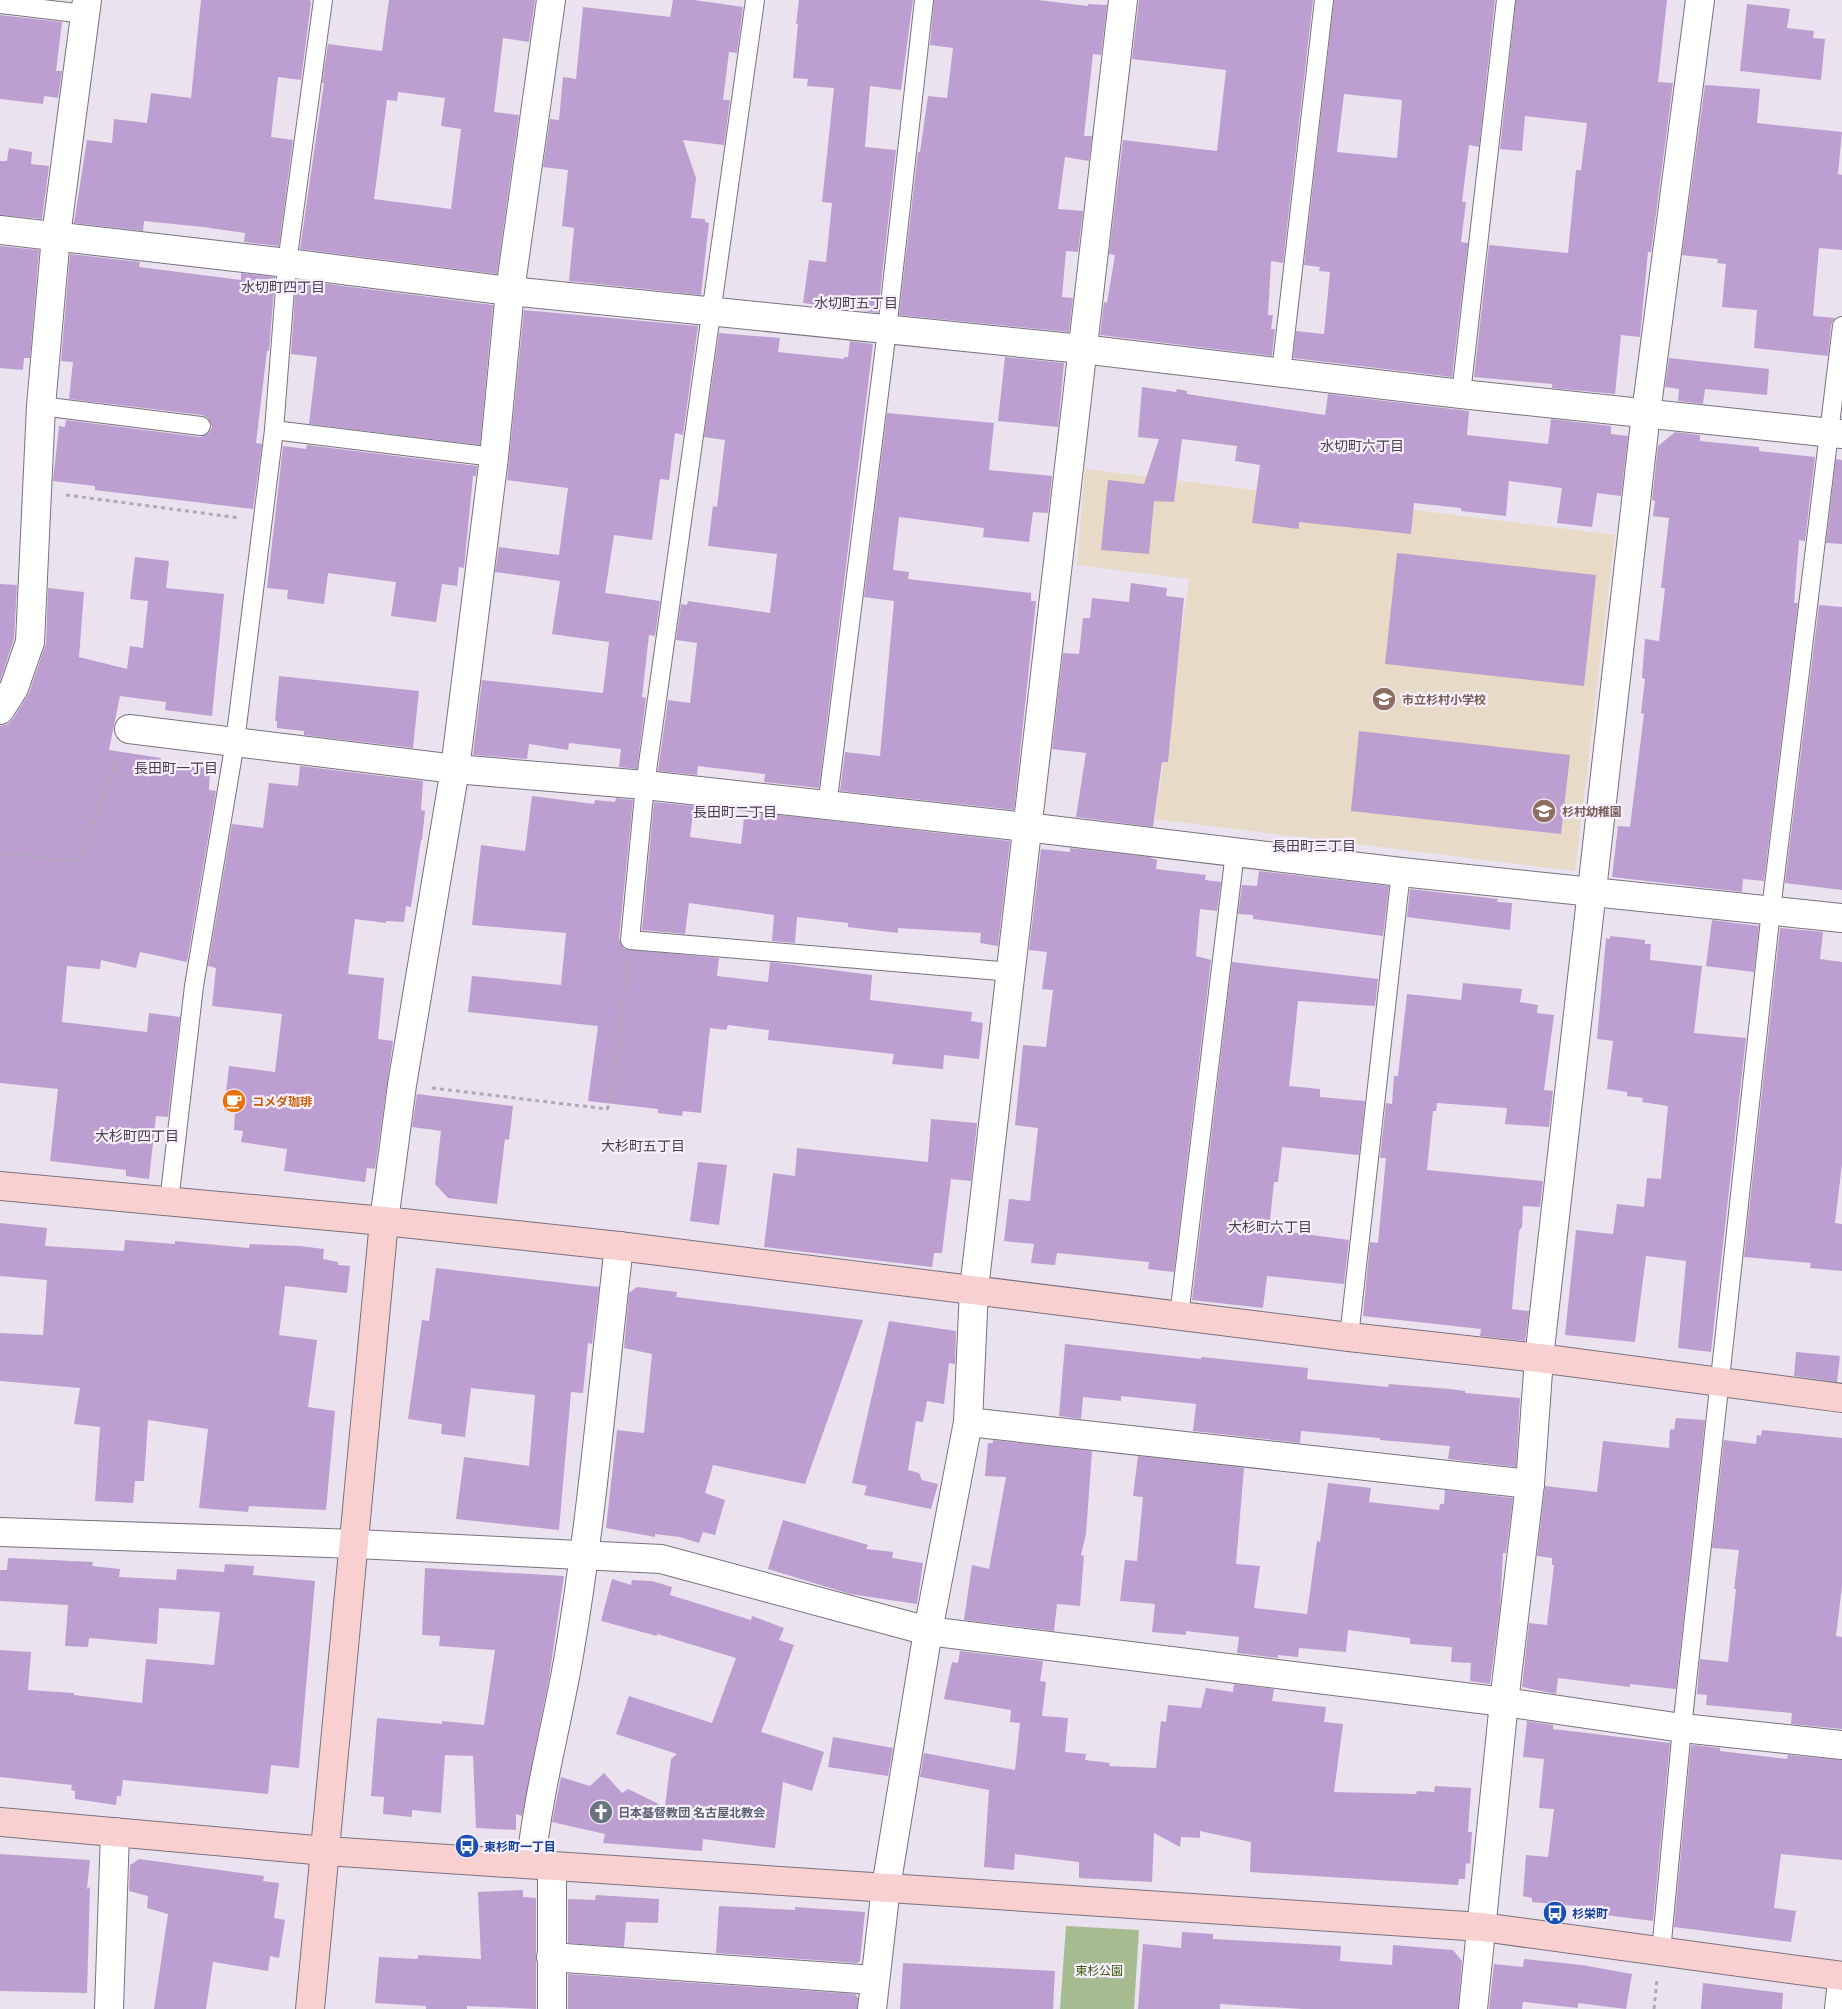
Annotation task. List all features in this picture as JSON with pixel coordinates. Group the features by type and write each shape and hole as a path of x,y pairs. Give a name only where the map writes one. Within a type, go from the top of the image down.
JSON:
{"street":[{"path":"310,2009 356,1544 384,1221 402,1084 455,768 494,457 510,291 551,0"},
{"path":"872,2009 886,1887 928,1630 968,1422 974,1289 1123,0"},
{"path":"1473,2009 1504,1702 1530,1484 1539,1358 1646,413 1700,0"},
{"path":"0,710 14,688 30,642 41,406 56,236 86,7"},
{"path":"0,230 510,291 1082,350 1461,394 1836,433"},
{"path":"129,729 455,768 645,785 827,807 1026,827 1400,872 1842,918"},
{"path":"0,1186 384,1221 618,1246 1349,1337 1539,1358 1842,1398"},
{"path":"552,2009 551,1957 541,1865 534,1827 569,1655 584,1554 618,1246"},
{"path":"968,1422 1530,1484"},
{"path":"0,1532 356,1544 661,1559 928,1630 1504,1702 1682,1728 1842,1744"},
{"path":"0,1822 326,1851 1482,1927 1842,1976"},
{"path":"109,2009 115,1832"},
{"path":"551,1957 874,1980"},
{"path":"1839,2009 1842,1980"}],"lane":[{"path":"169,1202 194,986 234,742 274,430 287,263 323,0"},
{"path":"755,0 645,785 630,940 1012,972"},
{"path":"827,807 887,330 924,0"},
{"path":"1281,373 1324,0"},
{"path":"1461,394 1506,0"},
{"path":"0,4 86,7"},
{"path":"1661,1952 1682,1728 1771,910 1836,433 1842,326"},
{"path":"41,406 201,426"},
{"path":"274,430 494,457"},
{"path":"1179,1316 1235,852"},
{"path":"1349,1337 1400,872"}],"path":[{"path":"38,491 262,521"},
{"path":"0,854 79,862 129,729"},
{"path":"402,1084 607,1110 610,1107 630,940"}],"shaded area":[{"name":"市立杉村小学校","path":"1085,469 1615,535 1575,871 1155,819 1189,579 1077,565"}],"green space":[{"name":"東杉公園","path":"1066,1926 1139,1930 1134,2009 1060,2009"}],"building":[{"path":"201,0 310,0 311,3 301,80 278,77 271,137 293,140 279,246 244,242 245,233 203,227 144,221 143,231 74,223 87,140 112,143 114,119 147,123 151,93 191,98"},
{"path":"389,0 535,0 529,42 503,38 494,112 519,115 497,274 300,249 328,44 382,51","holes":["398,92 445,98 441,126 461,129 451,209 374,199 387,100 397,101"]},
{"path":"673,0 694,0 743,7 737,53 729,52 723,100 730,100 724,145 683,140 696,178 691,218 705,219 705,222 709,223 701,295 569,281 574,228 562,226 568,170 543,167 550,119 559,120 563,77 576,79 583,7 670,17"},
{"path":"799,0 913,0 901,90 870,86 865,147 896,150 878,313 803,303 809,260 826,262 832,203 822,202 834,88 807,86 808,79 793,78"},
{"path":"934,0 1038,0 1088,6 1088,4 1107,5 1101,55 1093,54 1084,136 1092,136 1089,161 1065,157 1058,209 1083,211 1078,252 1066,251 1062,297 1073,298 1069,332 899,315 918,152 920,152 928,96 947,98 953,48 930,45"},
{"path":"1139,0 1313,0 1283,263 1271,261 1268,315 1273,315 1271,329 1275,329 1272,356 1100,335 1104,302 1107,303 1115,255 1109,254 1123,140 1217,151 1226,70 1132,59"},
{"path":"1334,0 1495,0 1479,147 1469,145 1462,202 1466,202 1461,242 1468,243 1452,377 1293,358 1296,331 1324,334 1330,272 1319,271 1320,267 1304,265","holes":["1344,94 1402,100 1397,158 1337,152"]},
{"path":"1516,0 1667,0 1658,82 1673,83 1651,252 1648,252 1640,337 1621,335 1615,394 1552,388 1552,384 1474,377 1489,245 1568,253 1576,170 1581,170 1587,123 1525,116 1522,151 1500,149"},
{"path":"1747,4 1790,9 1787,28 1814,31 1813,38 1825,39 1821,80 1740,71"},
{"path":"0,15 62,22 56,71 62,71 58,98 44,96 43,104 0,99"},
{"path":"1705,85 1760,89 1757,123 1842,132 1838,174 1842,175 1842,250 1819,248 1813,316 1835,318 1831,325 1828,356 1754,348 1757,310 1722,307 1726,264 1717,263 1718,259 1682,255"},
{"path":"9,148 32,152 31,164 49,166 42,219 0,215 0,161 7,161"},
{"path":"0,246 39,250 30,358 24,358 23,370 0,368"},
{"path":"70,254 140,262 139,267 241,280 241,273 275,277 269,351 267,351 256,443 262,444 253,509 95,490 95,486 53,481 59,426 65,427 66,420 200,437 209,433 212,427 208,418 202,415 69,399 73,362 61,361"},
{"path":"296,280 493,305 480,445 309,424 317,357 291,354"},
{"path":"524,310 698,326 683,435 675,433 669,480 660,479 652,540 614,535 605,593 660,601 655,636 649,635 642,697 646,698 637,769 619,767 621,749 569,743 568,750 529,744 527,759 473,755 482,680 603,693 609,642 552,634 560,581 495,572 499,547 559,555 568,488 507,480"},
{"path":"719,333 780,338 778,352 844,359 844,357 848,357 850,341 873,344 819,788 764,782 765,774 698,766 697,775 658,771 668,700 690,703 697,643 676,640 681,604 687,605 688,601 770,613 777,554 708,546 713,506 717,507 725,440 704,437"},
{"path":"1005,357 1064,363 1058,427 998,421"},
{"path":"1669,358 1769,369 1767,395 1705,389 1703,404 1678,401 1679,389 1665,387"},
{"path":"1142,387 1176,392 1177,389 1187,391 1187,394 1325,415 1328,394 1469,411 1467,435 1548,444 1551,419 1611,426 1611,434 1628,436 1621,496 1597,493 1592,527 1557,523 1562,488 1509,481 1506,516 1461,511 1461,508 1414,503 1411,534 1299,522 1299,529 1252,523 1260,465 1235,461 1237,446 1182,439 1174,502 1154,501 1149,554 1101,550 1108,480 1144,484 1159,439 1138,437"},
{"path":"887,413 994,423 989,470 1052,476 1048,513 1033,512 1029,542 983,537 984,528 899,517 893,570 909,572 908,579 1031,593 1031,601 1036,601 1014,810 840,791 845,752 880,756 894,601 864,597"},
{"path":"1675,432 1700,435 1700,441 1759,447 1759,451 1815,457 1805,541 1799,540 1794,603 1798,603 1764,881 1743,879 1742,892 1612,877 1618,826 1630,827 1644,714 1641,713 1645,679 1642,678 1645,639 1659,641 1665,588 1661,588 1669,518 1653,516 1655,501 1652,500 1658,446"},
{"path":"307,445 477,466 476,476 473,476 464,568 459,567 457,586 442,584 436,622 391,616 396,582 328,573 324,604 287,599 288,590 267,588 283,446 306,449"},
{"path":"1836,459 1842,460 1842,544 1826,543"},
{"path":"1397,553 1596,575 1584,686 1385,664"},
{"path":"135,557 169,561 166,588 224,594 212,716 165,710 166,702 120,696 109,750 161,758 160,765 210,768 209,790 216,791 187,962 140,952 136,968 101,960 100,969 67,966 62,1022 147,1032 149,1013 180,1017 168,1117 156,1116 149,1179 126,1176 126,1170 50,1161 58,1089 0,1083 0,726 8,724 13,719 29,693 46,643 48,588 84,592 79,657 127,669 130,646 143,648 148,601 130,599"},
{"path":"1131,583 1167,588 1166,596 1184,598 1168,762 1162,762 1153,827 1076,817 1086,753 1052,749 1063,653 1079,654 1083,618 1090,618 1092,598 1129,602"},
{"path":"0,584 17,585 14,639 0,681"},
{"path":"1819,605 1842,607 1842,890 1785,883"},
{"path":"279,676 419,691 413,748 304,735 304,731 277,728 277,721 275,721"},
{"path":"1359,731 1570,755 1561,834 1351,811"},
{"path":"300,766 423,781 421,810 425,811 422,840 411,907 406,906 404,922 386,921 386,923 355,919 348,974 384,978 378,1039 393,1041 375,1169 367,1168 365,1182 284,1171 287,1149 241,1142 243,1131 234,1130 235,1113 224,1110 229,1066 275,1072 282,1014 212,1006 216,968 208,966 232,824 263,828 269,783 298,786"},
{"path":"532,796 594,804 595,800 615,802 616,798 633,800 619,939 624,949 719,958 717,976 768,982 770,962 872,975 870,1000 972,1012 971,1021 983,1023 979,1059 944,1055 943,1069 892,1064 894,1054 768,1040 769,1030 728,1025 726,1030 710,1028 701,1113 683,1111 682,1116 658,1113 658,1109 588,1101 598,1026 468,1012 472,976 561,985 566,933 472,925 481,845 525,851"},
{"path":"654,802 694,806 690,837 741,844 744,818 760,820 761,813 1010,841 998,946 980,943 981,933 898,928 898,933 848,927 848,923 797,917 795,943 772,941 774,915 689,903 685,934 642,930"},
{"path":"1070,848 1149,857 1157,860 1156,869 1206,875 1205,880 1221,882 1217,911 1200,909 1196,956 1211,960 1174,1272 1148,1269 1149,1262 1057,1253 1055,1265 1031,1263 1034,1244 1004,1241 1009,1199 1030,1201 1038,1128 1015,1125 1023,1045 1046,1047 1053,990 1042,989 1047,952 1029,950 1041,849 1070,852"},
{"path":"1259,871 1389,886 1383,936 1253,919 1253,915 1238,914 1242,885 1257,886"},
{"path":"1410,889 1498,899 1497,902 1512,903 1510,930 1407,917"},
{"path":"1712,920 1759,926 1754,972 1706,966"},
{"path":"1780,928 1823,932 1820,959 1842,962 1842,1164 1835,1223 1842,1224 1842,1271 1810,1268 1811,1263 1744,1257"},
{"path":"1610,936 1645,940 1645,944 1651,944 1650,960 1702,966 1694,1033 1746,1038 1711,1352 1678,1348 1686,1261 1646,1256 1635,1342 1565,1335 1576,1230 1613,1234 1617,1204 1644,1207 1647,1178 1661,1179 1668,1106 1642,1102 1643,1098 1627,1096 1627,1092 1607,1089 1613,1041 1597,1039 1606,938 1610,939"},
{"path":"1232,962 1378,979 1375,1006 1298,1001 1289,1086 1320,1089 1320,1097 1365,1101 1359,1155 1282,1147 1278,1182 1274,1182 1269,1229 1349,1240 1344,1284 1267,1276 1263,1308 1192,1300"},
{"path":"1463,983 1522,989 1520,1002 1538,1005 1537,1013 1554,1015 1544,1090 1553,1091 1549,1127 1505,1124 1507,1108 1437,1103 1436,1111 1433,1111 1427,1170 1543,1181 1540,1207 1523,1206 1522,1227 1519,1231 1512,1309 1529,1311 1525,1341 1480,1336 1481,1329 1363,1316 1370,1242 1378,1243 1386,1158 1380,1158 1386,1103 1392,1104 1394,1076 1398,1076 1407,994 1461,1000"},
{"path":"417,1094 513,1106 509,1140 505,1139 497,1204 448,1198 435,1184 441,1131 412,1127"},
{"path":"931,1119 977,1123 971,1181 951,1179 942,1253 934,1253 932,1267 764,1247 773,1173 795,1176 797,1148 928,1162"},
{"path":"698,1162 727,1165 719,1225 690,1221"},
{"path":"0,1223 47,1228 45,1246 124,1251 125,1240 175,1244 175,1241 249,1248 250,1244 299,1246 324,1249 323,1259 338,1262 338,1265 350,1266 347,1293 285,1286 279,1335 317,1340 308,1407 335,1411 326,1510 249,1506 248,1512 199,1508 208,1429 148,1420 144,1481 135,1481 133,1503 95,1501 100,1427 74,1424 80,1388 0,1381 0,1333 43,1335 47,1280 0,1276"},
{"path":"436,1268 599,1287 592,1344 588,1343 583,1393 571,1392 559,1530 456,1519 464,1457 529,1466 535,1395 471,1388 465,1437 441,1434 442,1424 408,1419 422,1320 429,1321"},
{"path":"637,1287 677,1292 676,1297 863,1320 805,1484 713,1465 705,1493 725,1500 715,1535 703,1532 699,1543 680,1537 655,1534 655,1537 606,1528 617,1430 644,1433 652,1354 624,1348 629,1293"},
{"path":"889,1321 956,1331 955,1364 949,1363 944,1404 927,1401 923,1422 916,1421 908,1470 919,1473 922,1480 938,1484 931,1509 864,1495 867,1486 852,1483"},
{"path":"1065,1344 1201,1359 1201,1357 1308,1368 1307,1379 1388,1387 1389,1384 1450,1389 1465,1391 1465,1393 1520,1398 1516,1467 1448,1459 1450,1446 1380,1440 1380,1438 1301,1431 1300,1443 1193,1431 1196,1404 1121,1396 1121,1401 1083,1397 1081,1419 1059,1416"},
{"path":"1796,1352 1840,1356 1837,1382 1794,1376"},
{"path":"1676,1418 1705,1420 1676,1689 1630,1684 1630,1687 1558,1678 1556,1694 1522,1687 1529,1623 1547,1625 1554,1565 1552,1565 1552,1558 1537,1556 1545,1486 1597,1492 1603,1441 1669,1448 1670,1429 1674,1430"},
{"path":"1762,1430 1842,1438 1842,1586 1836,1636 1842,1637 1842,1729 1791,1724 1792,1713 1706,1705 1707,1695 1697,1694 1700,1659 1728,1662 1736,1589 1734,1589 1739,1550 1712,1548 1724,1440 1756,1444 1757,1435 1761,1436"},
{"path":"993,1440 1092,1451 1086,1534 1081,1555 1084,1556 1080,1606 1057,1604 1054,1631 964,1620 972,1565 989,1569 1006,1477 985,1476 988,1443 993,1443"},
{"path":"1138,1456 1244,1468 1236,1564 1260,1566 1254,1608 1307,1614 1317,1541 1320,1542 1328,1483 1371,1488 1369,1502 1439,1510 1440,1504 1444,1504 1445,1490 1513,1498 1506,1553 1503,1553 1500,1607 1490,1684 1470,1681 1471,1663 1451,1662 1452,1647 1410,1644 1410,1638 1348,1630 1346,1652 1299,1648 1298,1657 1278,1655 1278,1658 1237,1653 1239,1637 1186,1631 1186,1635 1152,1632 1155,1604 1120,1601 1125,1560 1137,1561 1143,1497 1133,1496"},
{"path":"783,1520 868,1545 866,1549 893,1552 892,1558 923,1563 917,1604 850,1594 768,1569"},
{"path":"8,1558 93,1562 92,1566 120,1569 119,1577 176,1580 177,1569 224,1572 225,1564 254,1566 253,1575 315,1581 299,1768 271,1765 268,1794 123,1780 121,1796 117,1796 116,1805 75,1799 75,1791 71,1790 72,1785 0,1777 0,1650 31,1652 28,1690 74,1693 74,1695 142,1703 146,1659 214,1665 220,1612 159,1608 157,1644 89,1638 88,1647 65,1646 68,1605 0,1601 0,1570 7,1570"},
{"path":"425,1568 564,1576 549,1678 522,1816 516,1814 516,1830 476,1828 473,1756 445,1755 441,1813 412,1810 412,1817 383,1814 384,1797 371,1796 377,1718 442,1724 442,1721 484,1725 495,1650 439,1646 440,1636 422,1635"},
{"path":"612,1579 631,1585 632,1580 652,1581 672,1587 670,1595 751,1620 752,1616 784,1628 779,1640 794,1645 761,1732 824,1752 812,1791 783,1782 775,1848 703,1839 702,1851 603,1843 605,1834 552,1822 561,1777 590,1786 604,1773 622,1793 628,1789 665,1807 671,1759 677,1754 616,1734 629,1696 712,1723 736,1658 657,1634 657,1636 601,1621"},
{"path":"960,1651 1043,1661 1040,1681 1046,1682 1042,1716 1068,1718 1065,1752 1086,1754 1085,1760 1110,1763 1109,1766 1156,1768 1161,1721 1166,1722 1168,1705 1201,1708 1206,1688 1233,1692 1234,1684 1274,1689 1272,1701 1326,1707 1324,1722 1343,1724 1334,1792 1416,1794 1417,1791 1434,1792 1435,1786 1471,1788 1468,1832 1472,1832 1470,1864 1466,1863 1465,1879 1459,1879 1458,1885 1250,1872 1251,1842 1200,1831 1200,1838 1181,1837 1180,1847 1154,1833 1152,1882 1079,1878 1079,1862 1015,1854 1014,1870 984,1867 989,1790 920,1777 924,1753 1015,1770 1020,1723 1010,1722 1011,1710 944,1699 952,1662 958,1663"},
{"path":"1527,1721 1553,1725 1553,1729 1670,1743 1653,1921 1598,1914 1599,1908 1532,1902 1532,1898 1523,1896 1526,1855 1548,1857 1554,1809 1539,1808 1544,1759 1523,1757"},
{"path":"833,1737 893,1748 888,1776 828,1767"},
{"path":"1691,1745 1720,1748 1720,1751 1787,1759 1788,1755 1842,1760 1842,1860 1781,1854 1774,1908 1796,1911 1791,1942 1674,1927"},
{"path":"0,1854 90,1860 87,1889 90,1887 87,1993 0,1991"},
{"path":"139,1859 264,1876 263,1881 279,1883 274,1918 285,1920 279,1958 270,1956 268,1971 213,1962 206,2009 154,2009 168,1914 147,1908 148,1896 129,1891 130,1865"},
{"path":"523,1890 523,1897 536,1898 536,2009 467,2006 467,2009 426,2009 426,2006 375,2003 379,1957 418,1959 418,1955 481,1959 478,1892"},
{"path":"596,1895 659,1899 658,1923 626,1922 624,1947 568,1943 568,1899 595,1900"},
{"path":"719,1906 795,1910 795,1907 865,1912 860,1961 857,1963 716,1953"},
{"path":"1182,1932 1213,1934 1213,1939 1341,1946 1340,1961 1392,1965 1393,1945 1453,1950 1462,1961 1458,2009 1303,2009 1220,2004 1220,2009 1138,2009 1143,1944 1181,1948"},
{"path":"1524,1959 1582,1965 1632,1974 1626,2009 1578,2003 1578,2008 1523,2002 1522,2009 1489,2009 1494,1964 1523,1967"},
{"path":"903,1963 1055,1971 1053,2009 900,2009"},
{"path":"568,1974 855,1994 858,1998 857,2009 568,2009"},
{"path":"1703,1983 1783,1993 1782,2009 1701,2009"}],"place":[{"name":"市立杉村小学校","path":"1384,699"},
{"name":"杉村幼稚園","path":"1544,811"},
{"name":"コメダ珈琲","path":"234,1101"},
{"name":"日本基督教団 名古屋北教会","path":"601,1812"},
{"name":"東杉町一丁目","path":"467,1846"},
{"name":"杉栄町","path":"1555,1913"}],"district":[{"name":"水切町四丁目","path":"283,287"},
{"name":"水切町五丁目","path":"856,303"},
{"name":"水切町六丁目","path":"1362,446"},
{"name":"長田町一丁目","path":"176,768"},
{"name":"長田町二丁目","path":"735,812"},
{"name":"長田町三丁目","path":"1314,846"},
{"name":"大杉町四丁目","path":"137,1136"},
{"name":"大杉町五丁目","path":"643,1146"},
{"name":"大杉町六丁目","path":"1270,1227"}]}
